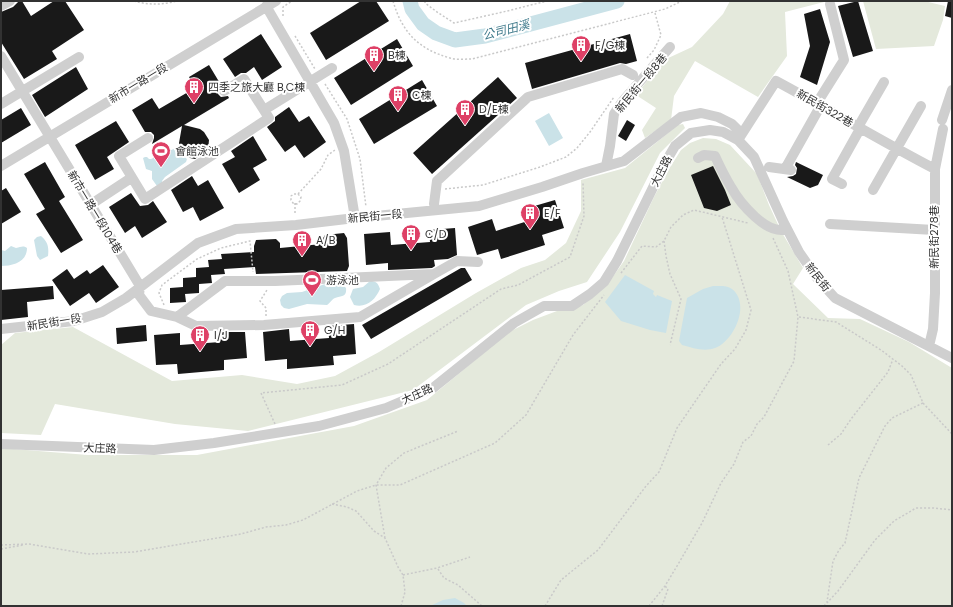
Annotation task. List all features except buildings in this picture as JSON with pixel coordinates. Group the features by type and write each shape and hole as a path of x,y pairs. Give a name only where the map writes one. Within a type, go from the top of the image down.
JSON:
{"street":[{"path":"1,6 10,1"},
{"name":"新市一路一段","path":"1,166 276,1"},
{"path":"769,167 788,169 791,158 844,60 830,4"},
{"path":"266,6 334,123 344,151 355,218"},
{"name":"新民街一段8巷","path":"606,166 614,114 622,102 670,47"},
{"name":"新市一路一段104巷","path":"1,56 140,286 138,295 151,311 173,316"},
{"path":"1,104 80,57"},
{"path":"264,110 332,68"},
{"path":"434,204 437,181 528,97 622,69 633,75"},
{"path":"148,138 119,156 145,199 269,118 244,79 224,91"},
{"name":"新民街322巷","path":"738,140 776,81 935,170"},
{"path":"842,184 832,179 884,82"},
{"name":"新民街278巷","path":"929,346 933,329 935,293 935,170 943,124 952,90"},
{"path":"873,190 921,106"},
{"name":"新民街一段","path":"1,329 74,321 102,312 126,298 198,243 236,229 296,225 479,206 624,161 681,117 701,113 718,117 732,124 739,131 738,140"},
{"name":"大庄路","path":"1,444 154,450 214,444 319,426 386,408 433,388 514,323 531,313 544,306 572,306 604,282 617,261 665,163 675,146 691,133 710,130 723,132 738,140"},
{"name":"新民街","path":"738,140 754,157 799,252 817,278 835,298 952,358"},
{"path":"698,158 704,155 715,156 731,188 744,207 774,230 781,231 787,229"},
{"path":"90,205 131,178"},
{"path":"830,224 934,230"},
{"path":"173,316 196,326 264,325 360,317 457,261 478,262"},
{"path":"173,316 225,281 275,281 434,274"}],"path":[{"path":"134,1 153,4 170,3 176,1"},
{"path":"282,16 283,7 292,1"},
{"path":"393,1 397,16 413,40 430,51 451,58 472,59 655,12 682,1"},
{"path":"425,1 425,3 454,23 547,1"},
{"path":"645,60 654,50 661,35 655,12"},
{"path":"295,36 347,119 360,159 366,211"},
{"path":"436,191 483,184 540,167 566,157 577,148 590,132 610,101 616,95"},
{"path":"295,217 295,203 291,200 291,196 298,194 322,169 328,155 339,147"},
{"path":"279,433 261,393 342,385 388,364 501,289 518,285 570,257 584,216 583,176"},
{"path":"295,203 297,204 300,201 301,197 298,194"},
{"path":"619,276 642,246 656,247 664,241 671,228 683,215 694,210 752,225"},
{"path":"545,606 561,580 598,550 646,486 659,472 677,428 721,364 735,349 746,330 751,310 722,217"},
{"path":"648,606 665,586 702,523 721,483 734,464 743,442 751,436 757,424 764,417 794,361 798,317 788,271 774,239 769,235"},
{"path":"173,316 163,304 159,293 162,285 197,259 220,248 250,241 254,281"},
{"path":"664,241 670,274 681,299 670,345"},
{"path":"264,325 266,308 260,301 275,281"},
{"path":"1,545 29,544 88,554 134,552 241,534 266,527 286,525 303,520 357,491 376,485 400,485 495,443 526,415 572,334 605,293"},
{"path":"798,317 836,322 893,359 911,375 923,403 952,434"},
{"path":"828,445 841,434 888,372 893,359"},
{"path":"827,602 833,561 845,543 859,478 885,426 892,418 923,403"},
{"path":"402,606 406,592 403,575 385,538 376,485 386,468 404,453 458,431"},
{"path":"332,504 347,507 356,511 374,531 385,538"},
{"path":"824,606 838,591 875,540 894,521 916,508 952,510"},
{"path":"1,549 29,544"},
{"path":"403,575 437,568 470,557"},
{"path":"437,568 444,578 458,585 482,606"},
{"path":"662,606 668,589 665,586"}],"shaded area":[{"path":"730,1 828,1 785,12 787,56 758,97 695,61 674,96 671,120 645,138 642,130 656,108 636,95 664,60 692,47 723,14"},
{"path":"863,1 924,1 945,6 943,20 934,46 876,49"},
{"path":"683,124 685,128 660,153 620,232 587,282 559,291 526,305 413,390 248,431 175,424 55,404 41,435 1,433 1,345 15,333 73,327 172,381 242,375 297,384 335,376 379,352 476,293 521,268 545,260 566,243 581,211 581,180 625,168 678,125"},
{"path":"703,138 716,139 730,145 757,174 781,231 803,268 793,284 828,318 860,319 909,342 952,368 952,606 1,606 1,448 88,455 197,455 354,426 427,400 509,332 533,320 557,311 583,305 607,285 624,261 654,197 681,150 690,143"}],"water":[{"path":"549,113 563,138 549,146 535,121"},
{"name":"會館泳池","path":"178,147 187,159 186,162 165,177 162,181 163,185 157,186 152,179 152,171 146,169 143,158 147,157 151,159"},
{"path":"41,236 47,243 48,256 40,260 37,256 34,240"},
{"path":"11,246 16,248 23,246 26,247 25,257 14,264 1,266 1,250 5,251"},
{"path":"625,275 654,291 653,294 656,297 657,295 672,301 666,333 650,330 621,321 605,302"},
{"path":"370,281 374,281 380,289 376,297 367,304 359,306 354,305 350,297 353,289 363,287"},
{"name":"游泳池","path":"325,284 342,284 346,288 346,293 344,296 334,299 327,305 307,304 289,309 284,308 281,305 280,300 282,296 287,293 302,292"},
{"path":"713,286 728,287 738,296 740,312 738,322 734,330 722,344 715,348 703,350 682,345 679,341 687,298 703,289"},
{"path":"455,598 467,606 430,606 443,600"}],"waterway":[{"name":"公司田溪","path":"410,1 412,9 423,24 436,33 455,40 485,36 617,1"}],"place":[{"name":"F/G棟","path":"581,62"},
{"name":"B棟","path":"374,72"},
{"name":"四季之旅大廳 B,C棟","path":"194,104"},
{"name":"C棟","path":"398,112"},
{"name":"D/E棟","path":"465,126"},
{"name":"會館泳池","path":"161,168"},
{"name":"E/F","path":"530,230"},
{"name":"C/D","path":"411,251"},
{"name":"A/B","path":"302,257"},
{"name":"游泳池","path":"312,297"},
{"name":"G/H","path":"310,347"},
{"name":"I/J","path":"200,352"}]}
